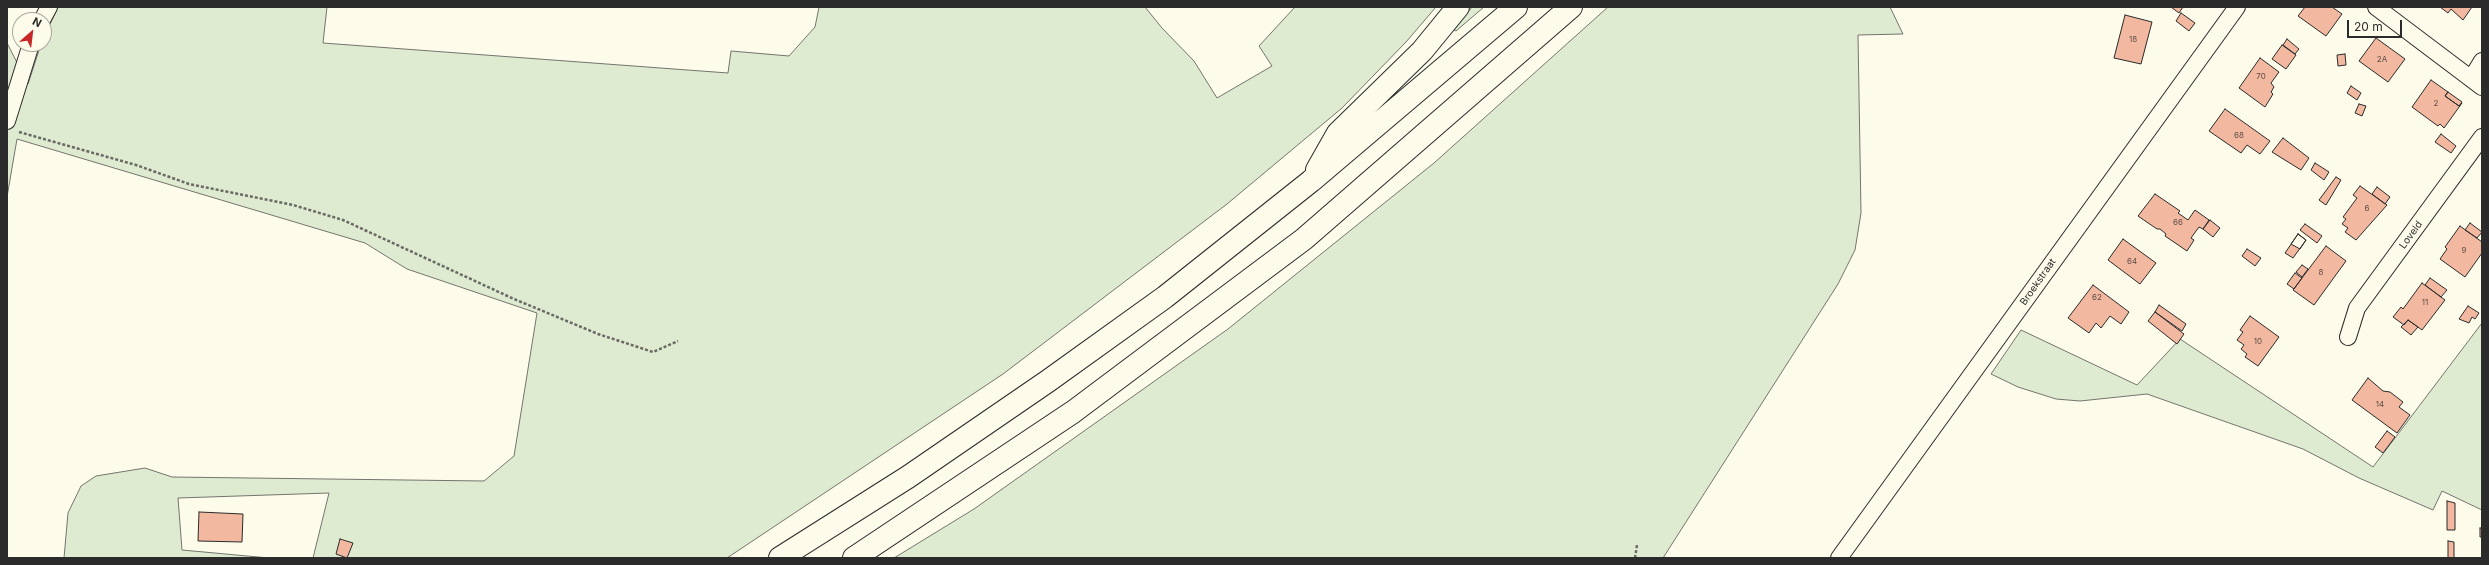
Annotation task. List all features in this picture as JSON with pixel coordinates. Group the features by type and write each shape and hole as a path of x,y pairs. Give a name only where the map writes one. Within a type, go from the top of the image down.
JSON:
{"highway":[{"path":"1311,181 1338,133 1422,51 1458,7"},
{"path":"780,558 908,477 1048,381 1165,297 1311,181 1516,7"},
{"path":"854,558 1073,412 1304,239 1571,7"}],"street":[{"name":"Broekstraat","path":"1839,558 2238,7"},
{"path":"2376,7 2476,83 2482,61"},
{"path":"12,126 29,52"},
{"name":"Loveld","path":"2348,337 2357,308 2482,137"}],"path":[{"path":"12,126 189,184 293,205 343,220 514,299 598,334 653,352 678,341"},
{"path":"1635,558 1637,545"}],"green space":[{"path":"58,7 327,7 323,43 728,73 731,51 789,56 815,27 819,7 1145,7 1162,28 1194,61 1217,98 1272,66 1259,46 1295,7 1436,7 1406,42 1342,108 1227,204 1003,374 727,558 313,558 329,493 178,498 182,550 269,558 64,558 68,513 81,486 96,476 145,468 172,477 484,481 514,456 537,313 407,269 365,243 17,139 7,197 7,43 28,84 38,52 52,52 52,20"},
{"path":"1472,7 1484,7 1456,31 1454,30"},
{"path":"1608,7 1890,7 1903,34 1858,35 1861,213 1855,250 1838,284 1663,558 894,558 974,509 1228,329 1434,163"},
{"path":"2482,323 2482,510 2442,491 2433,510 2359,478 2303,449 2147,394 2080,401 2056,399 2018,387 1991,374 2021,330 2137,385 2180,339 2373,467"}],"building":[{"path":"2171,7 2183,7 2179,13"},
{"path":"2305,7 2332,7 2342,14 2326,36 2298,16"},
{"path":"2440,7 2472,7 2463,20 2451,9 2448,13"},
{"path":"2181,13 2195,23 2189,31 2176,21"},
{"path":"2125,15 2152,22 2141,64 2114,58"},
{"path":"2376,38 2405,59 2388,82 2359,61"},
{"path":"2287,39 2299,49 2295,54 2283,45"},
{"path":"2282,45 2296,55 2286,69 2272,59"},
{"path":"2345,54 2346,65 2338,66 2337,55"},
{"path":"2260,58 2279,72 2271,83 2274,87 2271,92 2273,94 2265,107 2239,88"},
{"path":"2431,80 2448,92 2445,96 2459,106 2462,103 2444,128 2440,124 2438,126 2412,107"},
{"path":"2351,86 2361,93 2357,100 2347,93"},
{"path":"2448,92 2462,102 2459,106 2445,96"},
{"path":"2359,104 2366,106 2362,116 2355,113"},
{"path":"2225,109 2270,141 2260,154 2247,145 2241,153 2209,131"},
{"path":"2441,134 2456,146 2451,153 2435,142"},
{"path":"2283,138 2309,158 2301,170 2272,152"},
{"path":"2315,163 2329,172 2324,180 2311,170"},
{"path":"2336,177 2341,180 2326,205 2319,200"},
{"path":"2360,186 2387,205 2356,240 2345,232 2348,228 2342,224 2346,219 2343,217 2357,198 2353,195"},
{"path":"2377,187 2390,197 2385,204 2372,194"},
{"path":"2155,194 2180,211 2178,213 2188,220 2195,210 2209,220 2203,229 2199,227 2191,238 2194,240 2187,251 2165,236 2166,234 2160,229 2157,229 2138,216"},
{"path":"2210,220 2220,228 2213,237 2203,229"},
{"path":"2470,223 2482,232 2477,238 2465,230"},
{"path":"2305,224 2322,236 2317,243 2300,230"},
{"path":"2460,226 2482,242 2482,253 2465,277 2440,259 2447,249 2445,247"},
{"path":"2298,234 2306,240 2300,249 2291,244"},
{"path":"2298,234 2306,240 2293,258 2285,253"},
{"path":"2123,239 2156,263 2140,284 2108,260"},
{"path":"2326,246 2346,261 2314,305 2293,290"},
{"path":"2247,249 2261,258 2255,266 2242,256"},
{"path":"2302,265 2308,269 2302,277 2296,272"},
{"path":"2295,273 2302,278 2294,289 2287,284"},
{"path":"2430,278 2447,290 2441,297 2425,285"},
{"path":"2422,283 2445,300 2422,330 2408,320 2404,325 2393,317 2401,307 2403,309"},
{"path":"2093,285 2129,312 2121,324 2110,316 2101,328 2096,323 2089,333 2068,318"},
{"path":"2159,305 2186,324 2182,331 2155,312"},
{"path":"2468,306 2479,313 2475,319 2472,317 2469,323 2459,319"},
{"path":"2155,312 2184,334 2177,344 2148,321"},
{"path":"2250,316 2279,337 2258,366 2245,357 2247,354 2241,349 2244,345 2237,340 2243,332 2240,330"},
{"path":"2408,320 2418,327 2411,335 2401,327"},
{"path":"2368,378 2383,391 2390,392 2403,402 2399,407 2410,415 2397,433 2352,400"},
{"path":"2387,431 2395,437 2383,453 2375,447"},
{"path":"2447,501 2455,503 2455,530 2447,530"},
{"path":"199,512 243,514 242,542 198,541"},
{"path":"2480,528 2482,528 2482,537 2480,537"},
{"path":"340,539 353,543 347,558 336,554"},
{"path":"2448,541 2454,542 2454,558 2448,558"}]}
